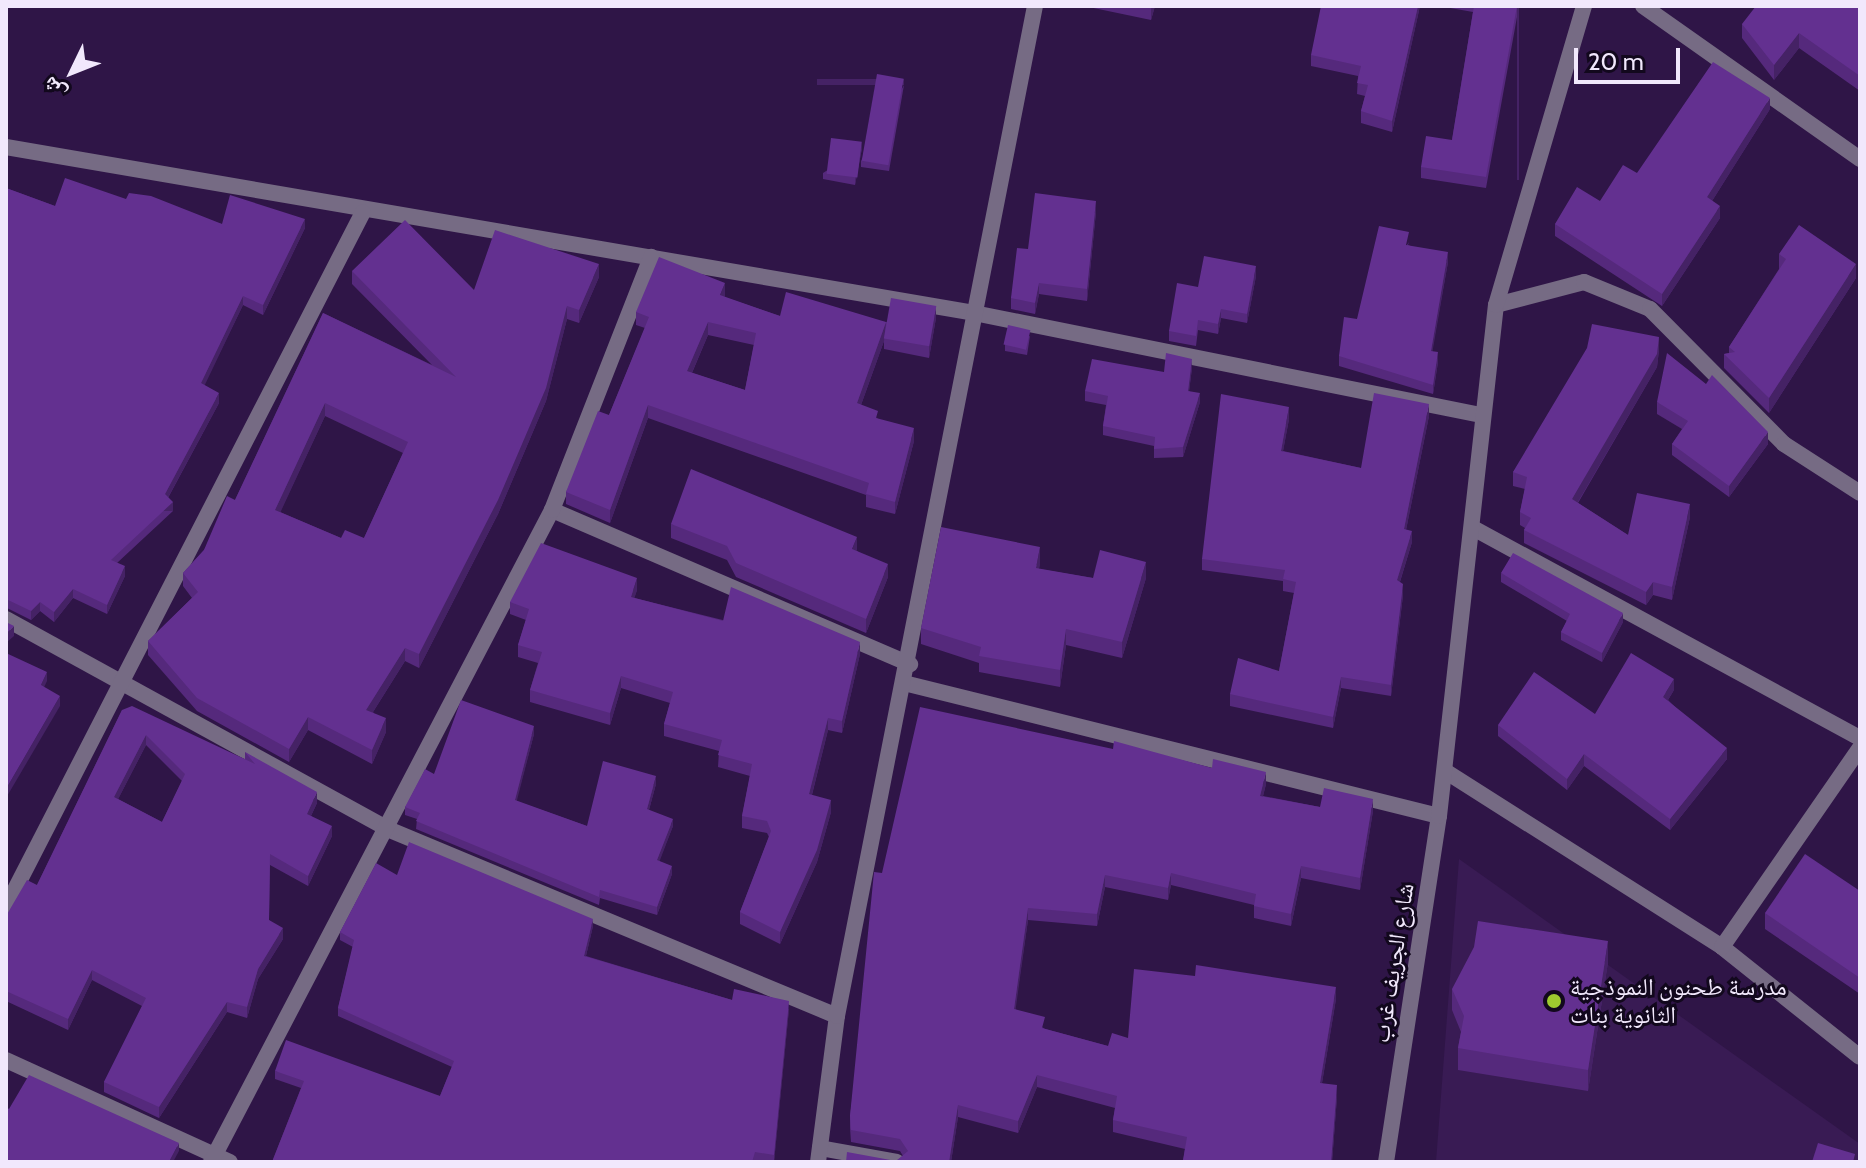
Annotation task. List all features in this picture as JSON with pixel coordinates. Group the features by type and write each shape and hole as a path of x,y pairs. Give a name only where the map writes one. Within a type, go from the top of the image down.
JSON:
{"street":[{"path":"897,1162 819,1155 837,1016 908,684 974,313 1035,6"},
{"name":"شارع الجريف غرب","path":"1386,1162 1445,771 1473,528 1481,415 1496,305 1584,6"},
{"path":"1643,6 1860,159"},
{"path":"6,147 363,212 651,257 974,313 1481,415"},
{"path":"6,907 126,684 363,212"},
{"path":"6,1060 218,1160 552,510 651,257"},
{"path":"1496,305 1584,282 1650,309 1784,444 1860,493"},
{"path":"552,510 910,664"},
{"path":"1473,528 1860,738"},
{"path":"6,619 390,830 837,1016"},
{"path":"908,684 1439,816"},
{"path":"1722,947 1860,748"},
{"path":"1445,771 1722,947 1860,1057"}],"shaded area":[{"name":"مدرسة طحنون النموذجية الثانوية بنات","path":"1459,859 1860,1144 1860,1162 1436,1162"}],"building":[{"path":"1321,6 1418,6 1392,121 1361,111 1368,85 1357,83 1361,66 1311,55"},
{"path":"1474,6 1517,6 1486,177 1421,167 1426,136 1452,140"},
{"path":"1756,6 1860,6 1860,76 1799,33 1774,65 1742,24"},
{"path":"1713,62 1770,98 1707,197 1720,206 1662,294 1555,224 1577,187 1600,201 1623,165 1637,173"},
{"path":"877,74 904,79 888,165 862,161"},
{"path":"831,138 862,142 857,178 827,174"},
{"path":"65,178 126,199 129,193 151,196 222,224 230,195 305,219 263,305 243,296 201,383 219,393 165,494 173,502 111,560 125,566 107,605 73,589 54,612 40,602 31,611 6,599 6,188 55,206"},
{"path":"1035,193 1096,201 1087,289 1039,283 1035,303 1011,298 1017,248 1028,249"},
{"path":"405,220 474,290 495,230 599,264 579,310 567,306 546,388 498,500 419,654 405,648 366,710 386,718 372,750 308,717 289,749 197,698 148,641 198,592 183,573 204,550 227,496 235,500 323,313 456,377 352,271","holes":["325,403 408,442 364,538 345,530 341,538 275,510"]},
{"path":"1799,225 1856,264 1769,398 1724,354 1735,352 1729,347 1786,259 1779,254"},
{"path":"1379,226 1409,232 1406,245 1448,252 1431,351 1438,352 1433,385 1339,356 1344,317 1357,319"},
{"path":"1204,256 1256,266 1247,314 1221,309 1218,324 1198,320 1196,336 1169,331 1177,283 1198,287"},
{"path":"659,257 725,283 720,295 780,316 786,292 886,322 857,403 878,411 876,418 914,428 895,502 866,494 869,483 648,405 610,510 566,492 598,411 609,415 649,317 636,312","holes":["708,322 756,333 745,390 687,371"]},
{"path":"891,298 936,306 929,346 884,338"},
{"path":"1592,324 1659,337 1657,354 1572,499 1628,535 1637,493 1690,504 1672,587 1653,582 1646,592 1524,530 1531,518 1520,512 1527,477 1513,472 1587,348"},
{"path":"1008,325 1030,330 1026,350 1004,344"},
{"path":"1166,353 1192,359 1188,391 1200,393 1183,447 1154,449 1155,437 1103,426 1108,396 1085,391 1092,359 1164,372"},
{"path":"1667,353 1706,384 1712,375 1768,432 1729,486 1672,444 1688,421 1657,402"},
{"path":"1374,393 1429,404 1404,529 1412,531 1397,580 1403,584 1391,685 1341,677 1333,717 1230,694 1238,658 1279,671 1296,582 1283,579 1285,570 1202,559 1221,394 1289,407 1281,451 1361,468"},
{"path":"691,469 857,537 852,549 888,564 866,619 736,563 727,546 671,524"},
{"path":"941,527 1040,547 1036,568 1093,578 1100,550 1146,562 1122,642 1066,629 1060,670 979,656 981,647 921,628"},
{"path":"541,543 637,578 631,597 723,621 731,587 860,642 842,721 828,718 809,794 831,800 817,850 780,932 740,912 771,831 767,821 742,816 752,764 718,755 722,740 664,724 673,692 621,676 610,713 530,690 542,652 518,645 529,609 510,602"},
{"path":"1513,553 1623,613 1602,653 1561,632 1570,614 1501,573"},
{"path":"6,622 14,626 6,634"},
{"path":"6,653 47,672 41,685 60,696 6,789"},
{"path":"1631,653 1674,679 1663,697 1727,748 1670,819 1584,754 1567,779 1498,725 1534,672 1595,714"},
{"path":"461,700 534,726 515,800 587,826 603,761 656,776 647,809 673,819 657,860 672,866 657,907 600,890 599,897 416,821 420,813 405,807 425,769 434,774"},
{"path":"132,706 255,764 245,752 317,792 307,814 332,826 308,876 270,854 269,920 283,928 258,969 247,1007 227,1002 159,1107 104,1082 146,998 92,970 68,1019 6,991 6,916 27,880 37,885 122,710","holes":["146,735 185,774 162,822 114,797"]},
{"path":"920,707 1113,749 1114,741 1212,768 1213,759 1266,772 1260,796 1320,807 1324,788 1373,799 1360,878 1301,866 1291,914 1254,906 1256,894 1171,873 1168,888 1105,875 1097,914 1028,908 1014,1009 1045,1017 1042,1028 1108,1046 1112,1033 1128,1038 1134,969 1195,976 1196,965 1336,987 1320,1083 1337,1085 1331,1162 1183,1160 1187,1137 1113,1120 1117,1096 1037,1075 1018,1121 958,1105 949,1162 846,1162 847,1152 896,1161 908,1151 900,1139 851,1130 850,1116 874,872 882,873"},
{"path":"409,842 593,919 584,956 732,1000 734,989 789,1001 774,1155 755,1152 752,1162 272,1162 304,1081 275,1071 286,1040 440,1096 454,1061 338,1008 354,940 340,932 376,863 397,875"},
{"path":"1805,854 1860,891 1860,978 1765,913"},
{"path":"1478,921 1608,941 1588,1070 1458,1048 1464,1016 1452,989 1474,947"},
{"path":"29,1075 179,1143 170,1160 175,1162 6,1162 6,1107 9,1109"},
{"path":"1818,1143 1855,1154 1853,1162 1812,1162"}],"place":[{"name":"مدرسة طحنون النموذجية الثانوية بنات","path":"1554,1001"}]}
